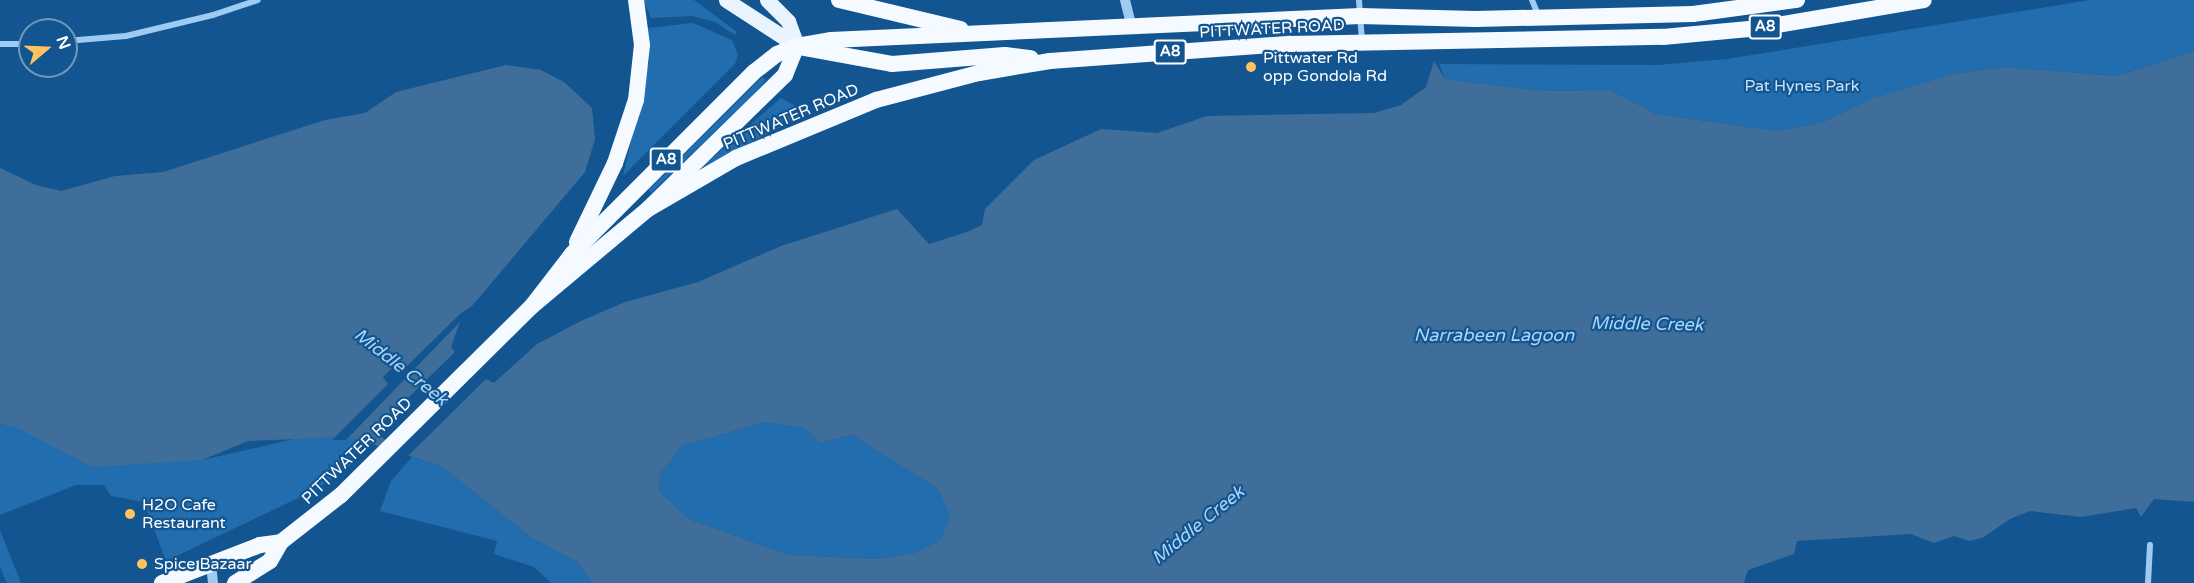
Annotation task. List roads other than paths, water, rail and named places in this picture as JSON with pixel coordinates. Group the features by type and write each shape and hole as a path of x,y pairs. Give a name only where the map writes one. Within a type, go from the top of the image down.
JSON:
{"highway":[{"path":"572,254 615,163 636,100 642,45 636,0"},
{"path":"839,0 980,34"},
{"name":"PITTWATER ROAD","path":"532,306 572,254 754,72 777,54 797,46 831,40 1132,28 1360,8 1539,18 1693,14 1797,0"},
{"name":"PITTWATER ROAD","path":"648,209 745,154 876,100 979,73 1050,61 1362,42 1703,34 1924,0"},
{"path":"797,46 892,64 1005,55 1050,61"},
{"name":"PITTWATER ROAD","path":"235,583 270,561 281,542 341,495 532,306 648,209 777,83 794,62 797,46"},
{"name":"PITTWATER ROAD","path":"162,583 260,545 281,542"}],"main road":[{"path":"726,0 797,46"},
{"path":"767,0 788,21 797,46"}],"street":[{"path":"78,40 126,36 258,0"},
{"path":"1125,0 1132,28"},
{"path":"1532,0 1539,18"},
{"path":"1360,8 1362,42"},
{"path":"0,44 18,44"},
{"path":"2148,583 2150,545"},
{"path":"211,564 213,583"}],"water":[{"name":"Narrabeen Lagoon","path":"2194,51 2194,502 2154,499 2141,517 2136,508 2081,517 2030,511 2010,519 1982,538 1969,541 1954,536 1934,543 1911,534 1797,541 1794,554 1748,570 1744,583 593,583 577,562 532,538 441,466 359,440 346,437 248,441 202,460 93,467 17,428 0,424 0,168 36,185 61,191 115,176 163,172 325,120 365,113 396,92 506,65 541,70 564,82 592,108 595,139 585,172 461,319 451,347 469,370 494,383 537,344 581,321 625,302 698,282 781,246 897,209 929,244 967,232 982,225 985,209 1034,160 1101,129 1157,133 1207,116 1374,113 1401,105 1426,87 1434,61 1445,79 1543,91 1610,90 1656,114 1777,131 1823,122 1874,98 1952,74 2004,67 2116,76","holes":["766,422 805,428 820,443 852,435 938,489 950,516 941,540 917,552 879,559 789,555 689,519 659,491 660,474 682,446"]}],"place":[{"name":"Pittwater Rd opp Gondola Rd","path":"1251,67"},
{"name":"H2O Cafe Restaurant","path":"130,514"},
{"name":"Spice Bazaar","path":"142,564"}],"park label":[{"name":"Pat Hynes Park","path":"1802,86"}],"water label":[{"name":"Middle Creek","path":"1647,324"},
{"name":"Middle Creek","path":"401,367"},
{"name":"Middle Creek","path":"1198,525"}]}
